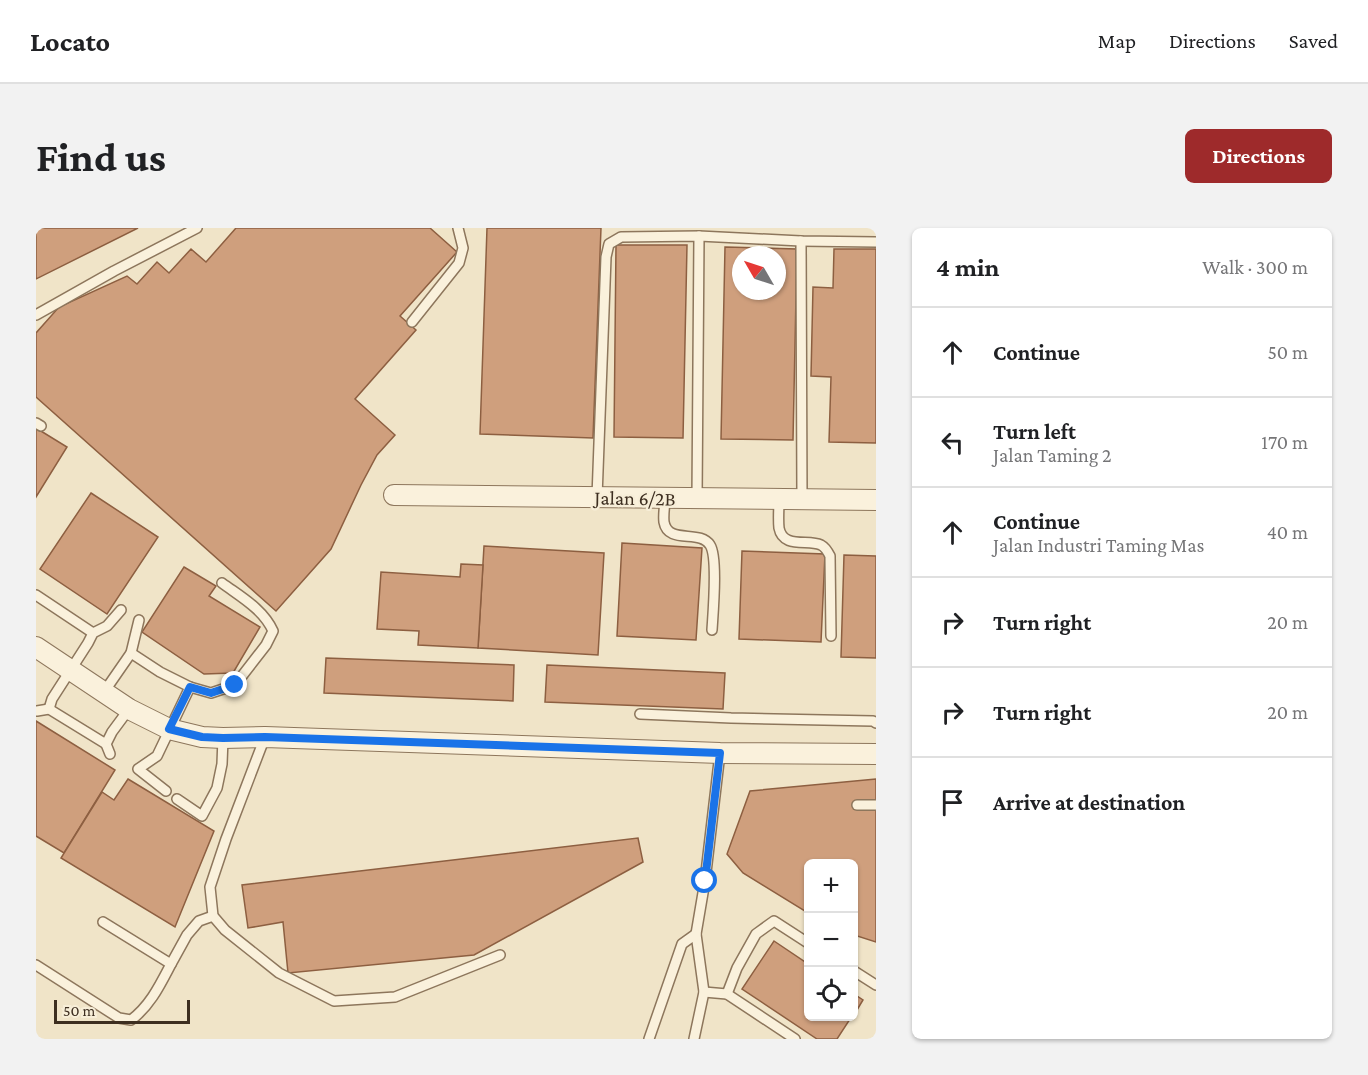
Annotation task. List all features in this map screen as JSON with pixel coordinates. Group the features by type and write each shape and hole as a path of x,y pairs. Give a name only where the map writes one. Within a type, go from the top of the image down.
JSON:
{"street":[{"name":"Jalan 6/2B","path":"394,495 876,500"},
{"path":"36,647 129,709 169,729 202,737 265,737 720,753 876,754"}],"lane":[{"path":"36,315 197,228"},
{"path":"412,322 459,263 463,248 458,228"},
{"path":"697,498 699,236"},
{"path":"597,497 606,257 609,244 621,237 699,236 876,242"},
{"path":"801,241 802,500"},
{"path":"665,498 664,522 668,531 677,535 701,538 710,544 714,556 712,630"},
{"path":"779,499 780,530 784,537 794,543 814,543 823,546 831,556 831,636"},
{"path":"131,653 160,672 190,687 211,693 235,685 266,645 273,632 268,621 256,608 222,582"},
{"path":"36,595 93,633"},
{"path":"49,709 52,699 93,633 107,626 121,610"},
{"path":"105,692 131,653 139,620"},
{"path":"166,790 138,769 157,756 190,687"},
{"path":"37,711 49,709 106,744 110,754"},
{"path":"106,744 129,709"},
{"path":"640,714 866,720 876,723"},
{"path":"265,737 210,887 213,916 225,930 279,973 334,1000 395,997 500,955"},
{"path":"177,799 202,816 217,788 222,764 223,738"},
{"path":"694,1039 704,992 696,934 705,881 720,753"},
{"path":"856,805 876,805"},
{"path":"36,965 119,1018 130,1020 141,1013 156,991 187,935 199,921 213,916"},
{"path":"727,994 737,968 756,934 774,921 804,940"},
{"path":"103,922 171,964"},
{"path":"649,1039 682,944 696,934"},
{"path":"858,974 876,985"},
{"path":"704,992 727,994 795,1039"}],"building":[{"path":"36,228 138,228 36,279"},
{"path":"236,228 430,228 457,252 400,316 416,330 355,399 395,435 377,455 331,549 276,611 36,397 36,333 59,307 127,276 137,284 157,262 169,273 191,249 206,262"},
{"path":"487,228 601,228 593,438 480,434"},
{"path":"616,245 687,245 683,438 614,437"},
{"path":"725,247 732,247 732,300 786,300 786,249 797,249 793,440 721,439"},
{"path":"834,249 876,249 876,443 829,442 831,377 811,376 813,287 833,288"},
{"path":"36,428 67,447 36,497"},
{"path":"91,493 158,537 107,614 40,569"},
{"path":"622,543 702,548 696,640 617,636"},
{"path":"484,546 604,553 598,655 478,648"},
{"path":"742,551 825,554 821,642 739,639"},
{"path":"844,555 876,556 876,658 841,657"},
{"path":"461,564 483,565 478,648 418,645 419,631 377,629 381,572 460,577"},
{"path":"184,567 216,586 209,596 260,627 233,673 204,674 142,632"},
{"path":"326,658 514,665 513,701 324,693"},
{"path":"547,665 725,673 723,709 545,702"},
{"path":"36,721 115,770 64,853 36,836"},
{"path":"128,779 214,831 175,927 61,858 102,792 114,800"},
{"path":"876,779 876,942 858,936 858,859 804,859 804,911 743,873 727,854 750,791"},
{"path":"638,838 643,862 474,955 288,973 283,922 248,928 242,885"},
{"path":"774,941 804,961 804,1021 849,1021 837,1039 817,1039 742,989"},
{"path":"858,997 863,1000 858,1008"}],"route":[{"path":"235,685 211,693 190,687 169,729 202,737 223,738 265,737 720,753 705,881"}]}
